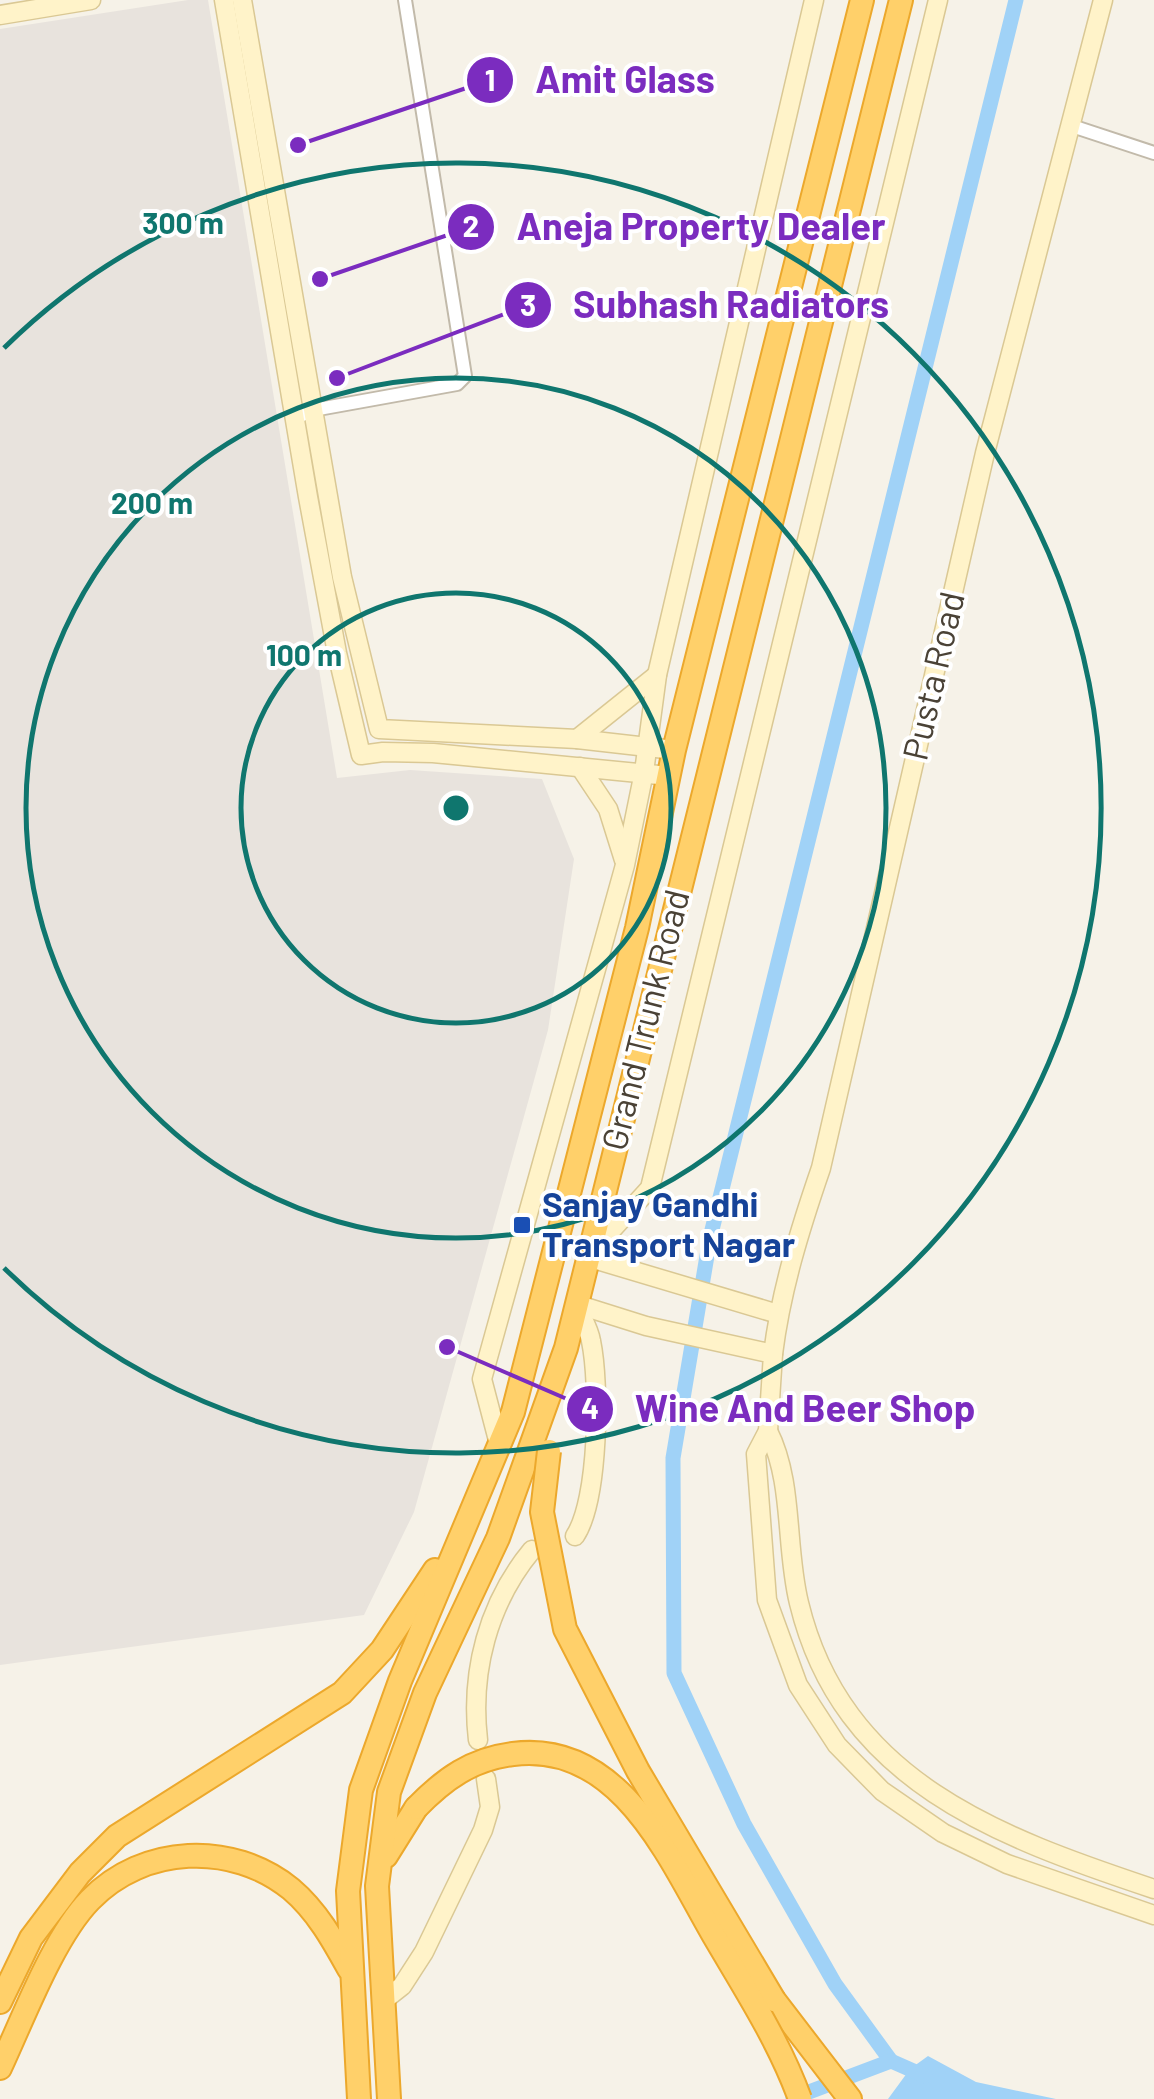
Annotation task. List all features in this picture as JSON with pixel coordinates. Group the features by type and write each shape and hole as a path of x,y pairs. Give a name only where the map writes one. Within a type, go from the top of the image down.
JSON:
{"highway":[{"name":"Grand Trunk Road","path":"359,2099 348,1890 361,1790 400,1682 513,1412 632,946 674,750 862,0"},
{"name":"Grand Trunk Road","path":"389,2099 377,1886 390,1792 425,1693 498,1538 557,1375 901,0"},
{"path":"557,1375 542,1512 564,1630 639,1772 774,2000 850,2099"},
{"path":"0,2002 31,1938 80,1873 116,1836 342,1693 382,1650 466,1521"},
{"path":"380,1866 416,1808 438,1785 464,1767 495,1756 527,1752 559,1756 581,1764 617,1789 656,1835 760,2016 800,2099"},
{"path":"0,2068 69,1928 88,1902 127,1872 154,1861 183,1855 236,1860 256,1868 289,1888 312,1909 354,1976"}],"main road":[{"path":"0,15 91,0"},
{"path":"224,0 304,414 383,752"},
{"path":"242,0 337,653 361,755 383,752 509,759 668,776"},
{"path":"499,1444 482,1379 625,866 644,772 657,675 814,0"},
{"path":"778,1314 587,1257 650,1188 938,0"},
{"name":"Pusta Road","path":"768,1431 778,1314 800,1228 822,1168 985,453 1104,0"},
{"path":"577,739 657,675"},
{"path":"357,732 379,729 577,739 674,750"},
{"path":"580,768 608,808 625,866"},
{"path":"576,1304 646,1326 773,1354"},
{"path":"575,1536 588,1512 596,1405 591,1339 576,1304"},
{"path":"768,1431 780,1454 793,1579 808,1644 846,1709 878,1751 952,1808 1059,1858 1154,1889"},
{"path":"768,1431 756,1454 767,1600 798,1685 836,1746 882,1791 943,1834 1007,1864 1146,1913"},
{"path":"478,1740 476,1678 482,1650 513,1572 532,1550"},
{"path":"383,2001 402,1986 424,1952 484,1830 490,1806 486,1780"}],"street":[{"path":"304,414 457,384 465,376 405,0"},
{"path":"1072,126 1154,153"}],"shaded area":[{"path":"208,0 337,778 410,770 542,779 574,859 548,1030 414,1512 364,1615 0,1665 0,29"}],"water":[{"path":"928,2056 976,2082 1056,2099 888,2099 910,2069"}],"waterway":[{"path":"891,2061 835,1984 744,1824 674,1673 673,1458 710,1238 1016,0"},
{"path":"793,2098 891,2061 925,2076"}],"place":[{"name":"Amit Glass","path":"298,145"},
{"name":"Aneja Property Dealer","path":"320,279"},
{"name":"Subhash Radiators","path":"337,378"},
{"name":"Sanjay Gandhi Transport Nagar","path":"522,1225"},
{"name":"Wine And Beer Shop","path":"447,1347"}]}
